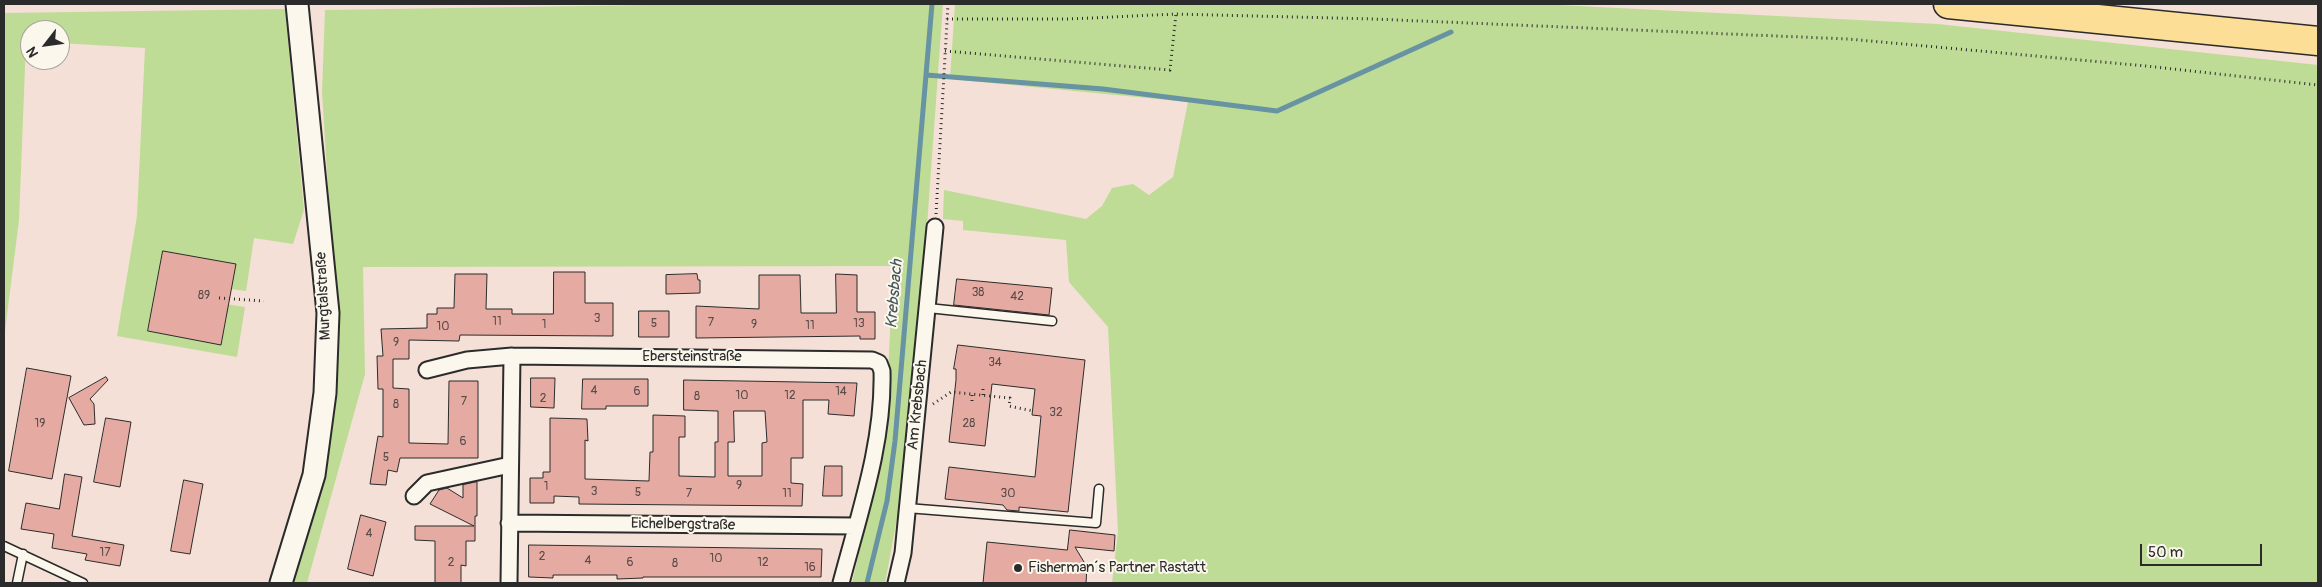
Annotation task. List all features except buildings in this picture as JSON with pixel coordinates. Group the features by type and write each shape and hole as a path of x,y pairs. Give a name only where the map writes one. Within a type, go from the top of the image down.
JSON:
{"highway":[{"path":"1948,4 2318,41"}],"main road":[{"name":"Murgtalstraße","path":"281,583 314,475 325,393 328,313 297,4"}],"street":[{"name":"Am Krebsbach","path":"896,583 903,553 935,227"},
{"name":"Ebersteinstraße","path":"427,370 467,360 512,356 872,360 879,363 882,371 878,425 874,456 856,526"},
{"path":"509,583 512,356"},
{"path":"414,496 427,483 510,465"},
{"name":"Eichelbergstraße","path":"509,523 856,526"},
{"path":"841,583 856,526"}],"lane":[{"path":"928,308 1052,321"},
{"path":"907,508 1096,523 1099,489"},
{"path":"4,546 83,583"},
{"path":"17,583 23,554"}],"path":[{"path":"935,227 948,4"},
{"path":"947,19 1069,20 1176,14 1373,19 1848,39 2146,66 2318,85"},
{"path":"945,51 1170,70 1176,14"},
{"path":"219,298 264,301"},
{"path":"983,386 983,395"},
{"path":"918,403 932,405 951,392 1010,398 1008,406 1033,411"},
{"path":"972,394 972,401"}],"green space":[{"path":"716,4 943,4 927,226 899,508 885,583 852,583 885,441 893,266 363,267 365,374 307,583 289,583 333,266 322,92 325,10"},
{"path":"955,4 1538,4 1938,24 2318,65 2318,583 1112,583 1118,532 1108,327 1069,282 1066,240 963,230 963,221 943,219 944,190 1086,219 1102,206 1112,188 1133,184 1149,195 1173,177 1188,102 950,79"},
{"path":"285,9 304,210 293,244 254,238 246,291 231,289 235,264 163,251 148,331 221,344 227,315 219,303 245,307 237,357 117,336 137,216 145,48 70,44 70,20 20,20 20,70 25,70 19,220 4,339 4,13"}],"waterway":[{"name":"Krebsbach","path":"867,583 887,501 895,441 932,4"},
{"path":"926,75 1103,89 1277,111 1451,32"}],"place":[{"name":"Fisherman´s Partner Rastatt","path":"1018,568"}]}
